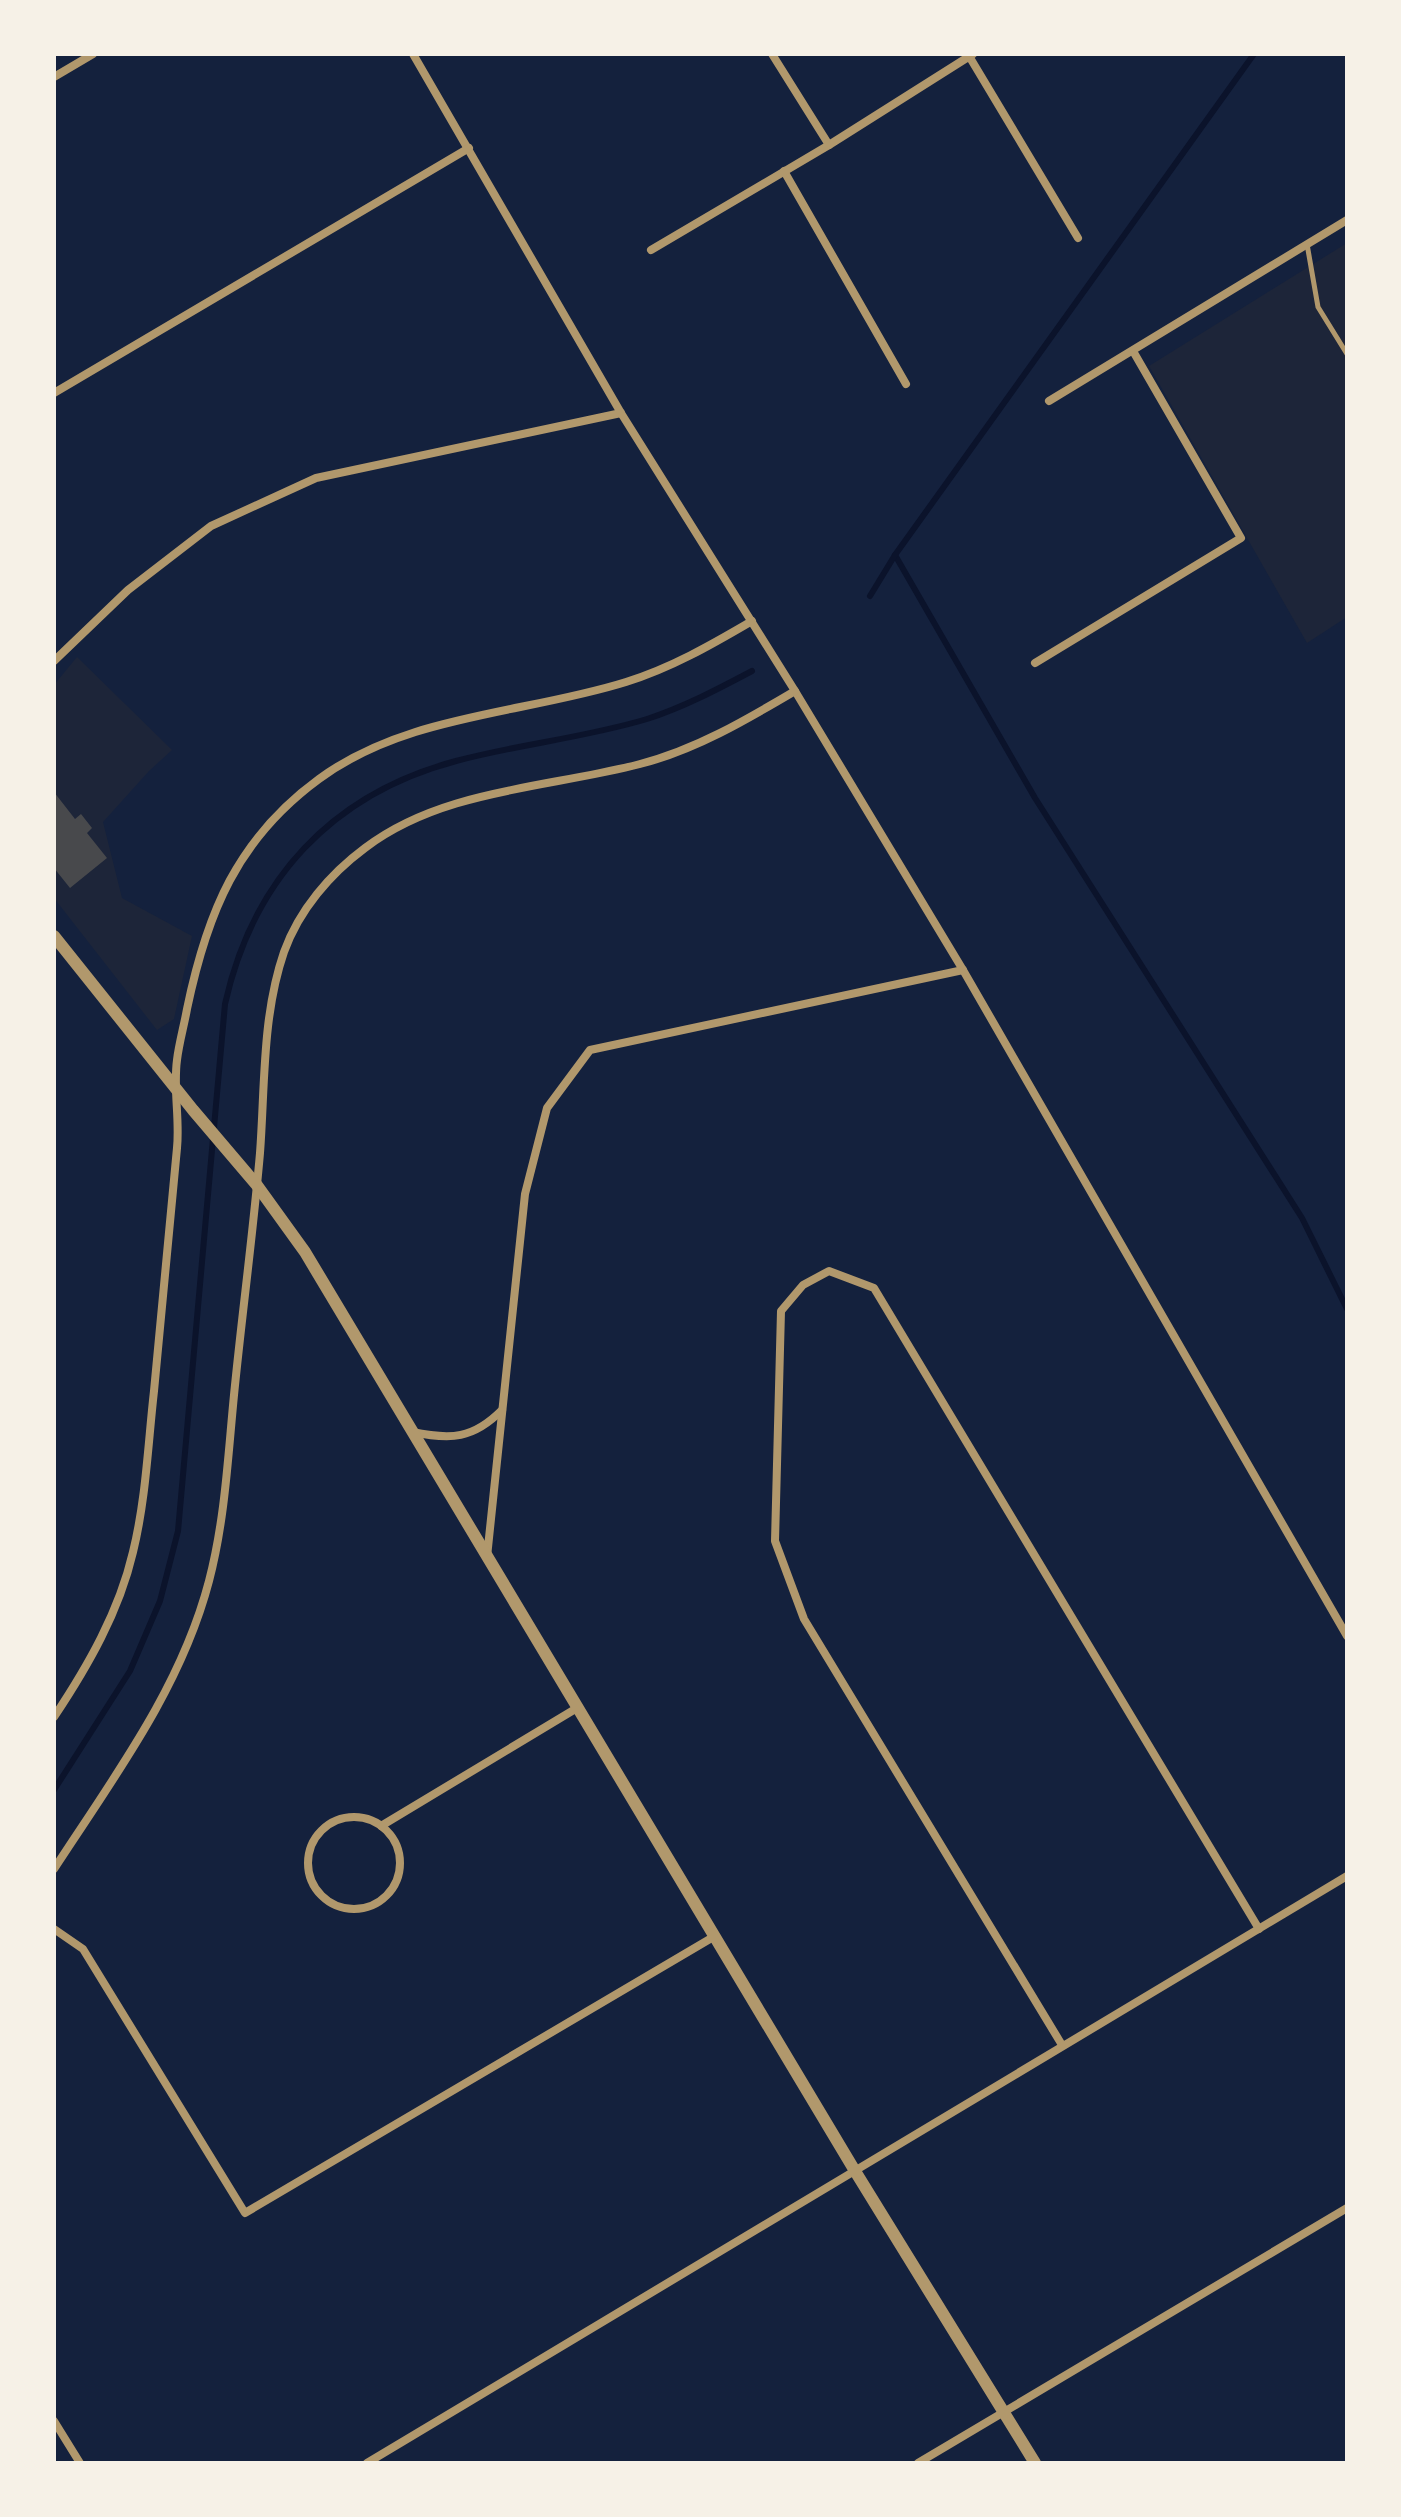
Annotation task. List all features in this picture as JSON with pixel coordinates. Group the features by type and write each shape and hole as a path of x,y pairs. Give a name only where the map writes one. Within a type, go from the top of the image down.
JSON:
{"street":[{"path":"54,77 93,54"},
{"path":"413,54 621,413 795,691 963,970 1347,1636"},
{"path":"772,54 829,145"},
{"path":"651,250 829,145 971,55 1078,238"},
{"path":"54,393 469,148"},
{"path":"784,171 906,384"},
{"path":"1049,401 1344,222"},
{"path":"1035,663 1241,538 1133,351"},
{"path":"54,661 128,590 211,526 316,478 621,413"},
{"path":"54,1717 91,1659 111,1617 130,1564 140,1518 178,1142 177,1061 198,955 213,913 233,873 257,838 285,806 356,755 397,736 624,682 688,657 752,621"},
{"path":"54,1869 165,1694 201,1608 210,1577 222,1512 256,1184 267,1044 277,976 297,923 337,871 367,846 421,816 475,799 641,764 718,734 795,691"},
{"path":"54,936 256,1184 305,1252 855,2171 1035,2463"},
{"path":"487,1558 525,1194 547,1108 590,1050 963,970"},
{"path":"1062,2045 804,1619 775,1541 781,1311 803,1285 829,1271 874,1288 1259,1929"},
{"path":"412,1432 440,1438 455,1437 480,1428 502,1409"},
{"path":"381,1826 577,1708"},
{"path":"349,1817 364,1818 381,1826 397,1847 400,1862 398,1877 391,1890 380,1901 366,1908 351,1909 323,1897 309,1871 313,1842 322,1830 335,1821 349,1817"},
{"path":"367,2463 380,2460 1062,2045 1347,1876"},
{"path":"54,1929 83,1949 245,2213 715,1936"},
{"path":"918,2463 1347,2208"},
{"path":"54,2421 80,2463"}],"lane":[{"path":"1344,222 1347,234"},
{"path":"1307,244 1318,307 1347,354"}],"shaded area":[{"path":"1347,243 1347,617 1307,643 1149,366"},
{"path":"77,657 172,750 103,822 122,898 192,936 174,1019 157,1030 54,898 54,685"}],"building":[{"path":"54,792 75,819 81,814 92,828 87,833 107,858 70,888 54,868"}],"waterway":[{"path":"870,596 895,555 1254,54"},
{"path":"895,555 1035,798 1302,1218 1347,1309"},
{"path":"54,1790 130,1671 160,1601 178,1531 225,1004 238,959 255,918 278,881 304,848 336,819 372,795 412,776 480,755 647,719 688,703 752,671"}]}
